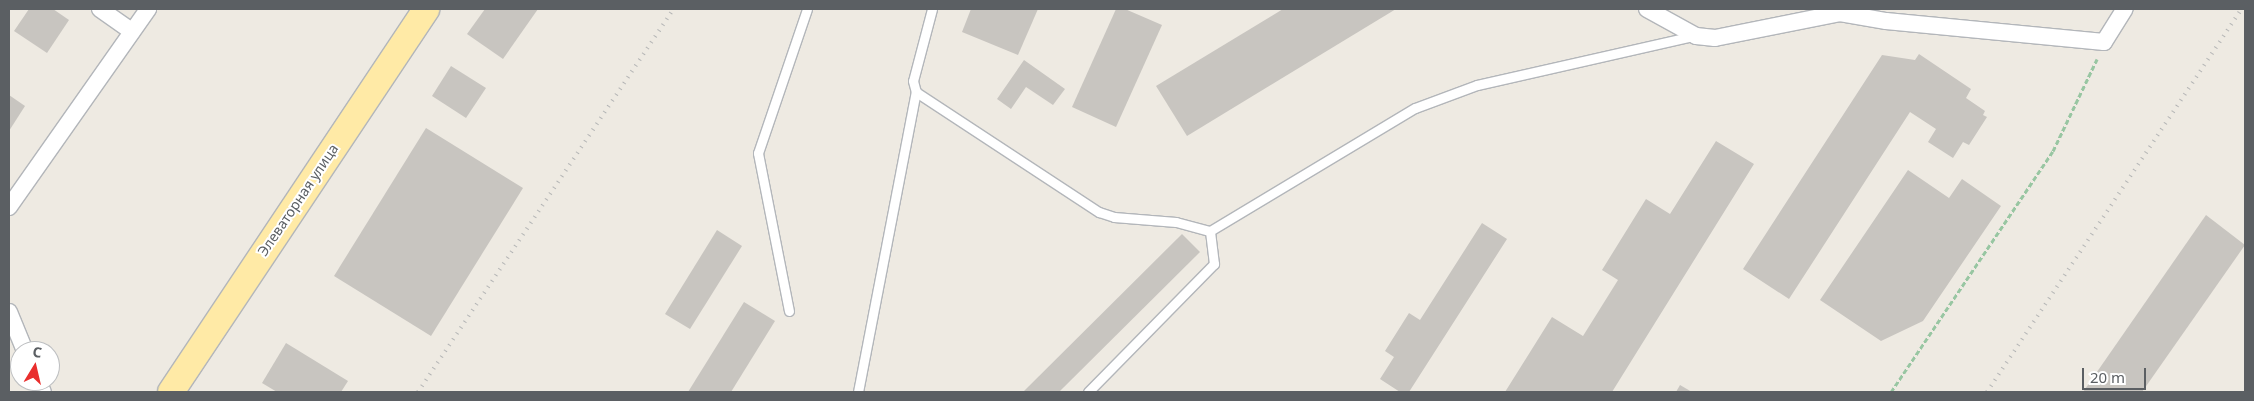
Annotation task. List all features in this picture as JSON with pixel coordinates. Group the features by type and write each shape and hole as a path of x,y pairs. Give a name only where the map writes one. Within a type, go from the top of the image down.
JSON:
{"main road":[{"name":"Элеваторная улица","path":"171,392 426,9"}],"street":[{"path":"100,9 132,31"},
{"path":"9,207 148,9"},
{"path":"1647,9 1696,36 1715,38 1840,13 1886,21 2104,42 2125,9"},
{"path":"9,312 22,341"}],"lane":[{"path":"789,311 758,153 807,9"},
{"path":"858,392 916,92 913,81 932,9"},
{"path":"916,92 1099,212 1114,218 1176,222 1210,230 1415,108 1477,85 1696,36"},
{"path":"1088,392 1214,264 1210,230"}],"path":[{"path":"1891,392 2053,151 2104,42"}],"building":[{"path":"29,9 53,9 69,20 47,53 14,31"},
{"path":"485,9 538,9 503,59 467,34"},
{"path":"971,9 1038,9 1018,55 962,32"},
{"path":"1116,9 1125,9 1162,25 1116,127 1072,107"},
{"path":"1283,9 1396,9 1187,136 1156,86"},
{"path":"1919,54 1971,89 1966,98 1985,111 1983,115 1987,117 1969,145 1963,142 1953,158 1928,142 1936,129 1910,112 1789,299 1743,269 1882,55 1915,60"},
{"path":"1024,60 1065,89 1053,105 1026,87 1011,109 997,99"},
{"path":"451,66 486,88 466,118 432,96"},
{"path":"9,95 25,106 9,131"},
{"path":"426,128 523,188 431,336 334,276"},
{"path":"1716,141 1754,164 1612,392 1505,392 1552,317 1583,336 1618,280 1602,270 1646,199 1670,214"},
{"path":"1908,170 1949,198 1962,179 2001,206 1923,321 1881,341 1820,300"},
{"path":"2206,215 2245,245 2142,392 2083,392"},
{"path":"1482,223 1507,239 1409,392 1400,392 1380,379 1394,357 1385,351 1409,313 1420,320"},
{"path":"717,230 742,246 690,329 665,314"},
{"path":"1182,234 1200,252 1059,392 1023,392"},
{"path":"744,302 775,321 731,392 688,392"},
{"path":"286,343 348,381 341,392 277,392 262,383"},
{"path":"1680,385 1692,392 1676,392"}],"railway":[{"path":"418,392 673,9"},
{"path":"1987,392 2241,9"}]}
